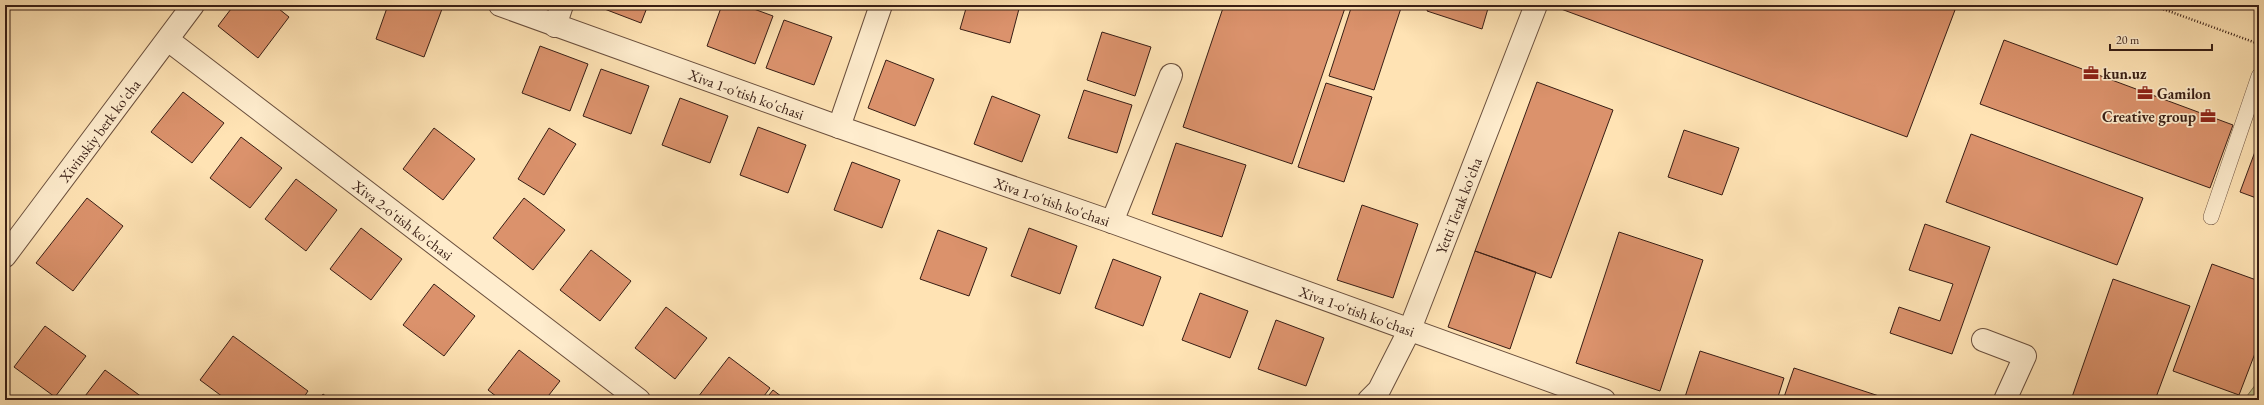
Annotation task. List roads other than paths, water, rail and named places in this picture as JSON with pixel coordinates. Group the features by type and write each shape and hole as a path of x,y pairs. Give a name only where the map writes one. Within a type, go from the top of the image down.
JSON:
{"street":[{"name":"Xivinskiy berk ko'cha","path":"5,256 193,5"},
{"name":"Xiva 1-o'tish ko'chasi","path":"500,5 839,128 1112,222 1604,400"},
{"path":"555,26 562,5"},
{"path":"839,128 881,5"},
{"name":"Yetti Terak ko'cha","path":"1369,400 1379,390 1410,329 1536,5"},
{"name":"Xiva 2-o'tish ko'chasi","path":"168,40 640,400"},
{"path":"1112,222 1171,75"},
{"path":"1983,340 2025,356 2006,400"}],"lane":[{"path":"2211,217 2259,76"}],"place":[{"name":"kun.uz","path":"2091,73"},
{"name":"Gamilon","path":"2145,93"},
{"name":"Creative group","path":"2208,116"}]}
